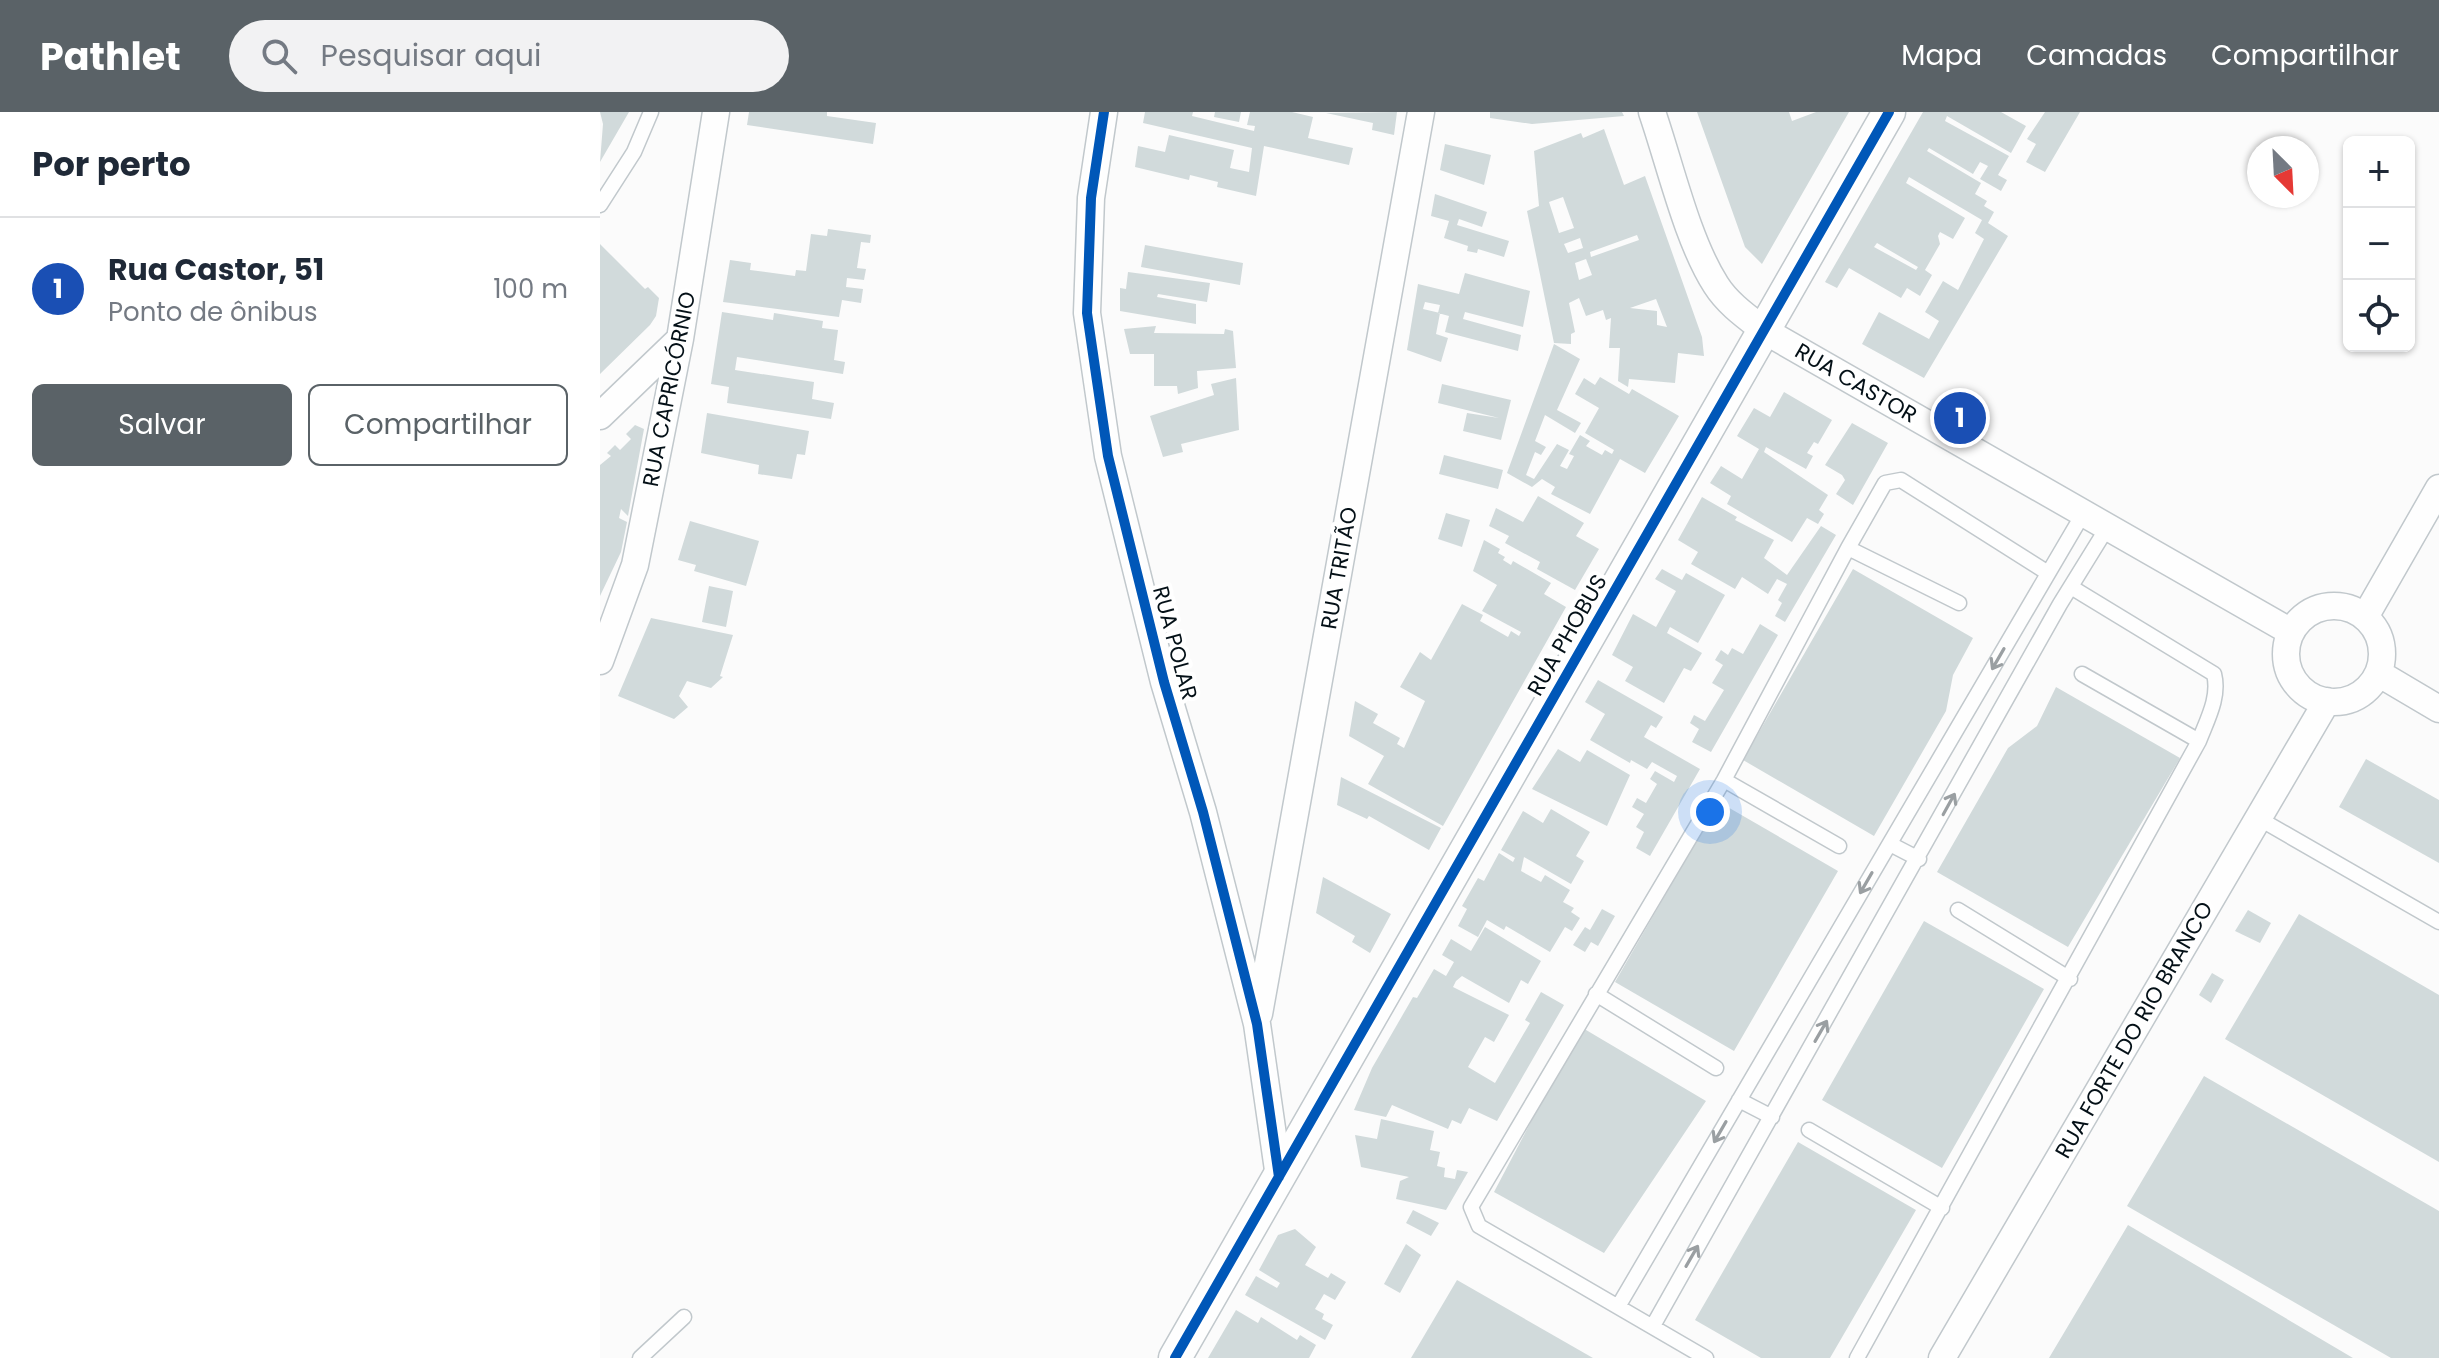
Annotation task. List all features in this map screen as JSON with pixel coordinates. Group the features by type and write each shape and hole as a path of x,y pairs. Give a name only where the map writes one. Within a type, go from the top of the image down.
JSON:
{"street":[{"name":"RUA CAPRICÓRNIO","path":"600,661 635,565 680,339 716,112"},
{"name":"RUA POLAR","path":"1104,112 1091,198 1087,313 1108,456 1164,682 1203,812 1257,1024 1279,1177"},
{"name":"RUA TRITÃO","path":"1257,1024 1421,112"},
{"name":"RUA CASTOR","path":"1652,112 1710,275 1734,307 1765,331 2291,632"},
{"name":"RUA PHOBUS","path":"1175,1358 1889,112"},
{"path":"600,416 680,339"},
{"path":"2365,617 2439,488"},
{"path":"2320,608 2351,609 2365,617 2381,643 2378,673 2370,687 2342,702 2311,696 2290,673 2286,658 2291,632 2306,616 2320,608"},
{"path":"2378,673 2439,709"},
{"name":"RUA FORTE DO RIO BRANCO","path":"1942,1358 2327,701"}],"lane":[{"path":"600,205 634,152 651,112"},
{"path":"1706,1358 1654,1324 1479,1226 1471,1207 1724,780 1885,483 1901,480 2048,573"},
{"path":"1619,1305 2083,514"},
{"path":"1654,1324 2107,528"},
{"path":"1848,548 1959,603"},
{"path":"1857,1358 2070,979 2199,741 2217,686 2214,674 2071,587"},
{"path":"2082,674 2199,741"},
{"path":"1724,780 1839,846"},
{"path":"2258,818 2439,922"},
{"path":"1890,844 1919,859"},
{"path":"1958,910 2070,979"},
{"path":"1596,994 1716,1068"},
{"path":"1739,1100 1772,1117"},
{"path":"1809,1130 1942,1208"},
{"path":"640,1358 684,1317"}],"building":[{"path":"600,112 629,112 600,162 603,124"},
{"path":"749,112 827,112 827,116 876,123 873,144 747,125"},
{"path":"1145,112 1193,112 1192,116 1254,131 1255,126 1247,125 1250,112 1292,112 1313,117 1308,138 1353,148 1349,165 1264,146 1256,196 1217,187 1218,182 1190,175 1189,180 1135,167 1138,146 1165,152 1169,135 1234,150 1230,168 1249,172 1252,148 1143,123"},
{"path":"1215,112 1241,112 1239,122 1214,117"},
{"path":"1397,112 1394,135 1372,130 1373,123 1326,113"},
{"path":"1490,112 1622,112 1624,116 1532,124 1490,118"},
{"path":"1697,112 1789,112 1792,121 1816,112 1849,112 1762,264 1745,247"},
{"path":"1923,112 2001,112 2026,126 2011,153 1947,116 1945,121 2009,156 1998,175 2007,180 2001,191 1980,179 1988,166 1980,162 1973,174 1929,148 1927,151 1981,183 1975,194 1987,201 1984,206 1994,212 1988,223 2008,236 1924,378 1862,344 1879,312 1929,339 1939,321 1925,312 1943,281 1958,290 1984,239 1975,233 1982,220 1909,177 1906,183 1965,218 1953,239 1940,232 1940,244 1925,270 1932,275 1920,296 1907,288 1901,298 1849,268 1837,288 1825,282","holes":["1877,243 1918,267 1916,270 1874,247"]},
{"path":"2045,112 2080,112 2045,172 2026,162 2036,144 2027,139"},
{"path":"1604,129 1624,185 1645,176 1702,337 1704,356 1678,353 1675,383 1629,379 1628,387 1618,381 1620,348 1609,348 1611,318 1606,320 1603,310 1586,316 1579,298 1569,303 1575,332 1571,334 1571,344 1554,343 1527,211 1539,206 1534,151 1581,133 1583,138","holes":["1563,197 1574,228 1559,233 1549,202","1637,235 1639,240 1591,257 1590,252","1580,238 1583,248 1568,253 1564,244","1586,259 1592,275 1579,280 1575,263","1656,299 1667,327 1657,325 1657,311 1630,308"]},
{"path":"1445,144 1491,155 1484,185 1440,170"},
{"path":"1435,194 1487,212 1482,227 1459,219 1457,225 1509,241 1504,257 1478,249 1477,253 1467,251 1468,246 1444,238 1449,221 1431,216"},
{"path":"828,229 871,235 870,243 861,242 857,268 866,269 864,280 847,278 846,287 863,289 861,303 842,300 839,317 723,302 730,260 751,263 750,270 795,276 796,270 806,271 811,234 827,236"},
{"path":"600,244 645,289 648,287 659,298 656,316 650,325 600,374"},
{"path":"1145,245 1243,263 1240,285 1141,267"},
{"path":"1128,272 1210,283 1207,302 1158,294 1157,297 1196,304 1196,324 1120,311 1120,288 1126,289"},
{"path":"1465,273 1530,291 1523,327 1465,312 1463,319 1521,335 1518,351 1445,332 1449,316 1440,314 1436,334 1448,338 1441,362 1407,350 1418,284 1459,294","holes":["1425,302 1440,305 1438,313 1423,309"]},
{"path":"722,312 773,320 774,313 823,321 822,328 838,330 834,360 845,362 843,374 737,357 735,370 814,382 812,399 834,403 831,419 727,403 729,387 711,384"},
{"path":"1156,326 1154,333 1224,334 1225,329 1233,331 1236,368 1197,371 1198,388 1178,394 1177,386 1154,386 1154,354 1130,354 1124,329"},
{"path":"1554,344 1580,359 1557,410 1581,423 1575,433 1545,415 1535,441 1546,447 1541,455 1535,452 1526,475 1534,479 1557,444 1569,450 1560,466 1567,469 1574,456 1569,454 1580,435 1590,441 1586,446 1602,455 1605,450 1612,454 1614,450 1585,433 1599,408 1575,394 1584,378 1595,385 1600,377 1629,394 1632,389 1679,416 1645,473 1620,459 1590,514 1551,494 1555,487 1542,479 1532,487 1507,473"},
{"path":"1236,378 1239,430 1181,444 1183,452 1163,457 1150,416 1214,395 1211,384"},
{"path":"1442,384 1511,400 1501,440 1463,431 1467,413 1499,418 1438,403"},
{"path":"1784,392 1832,420 1818,444 1814,442 1807,453 1813,456 1806,469 1766,447 1764,452 1828,495 1819,510 1824,514 1818,524 1807,518 1792,542 1727,504 1731,496 1710,483 1721,466 1742,479 1759,449 1737,436 1754,408 1770,417"},
{"path":"707,413 809,431 805,455 797,454 792,479 758,474 759,465 701,453"},
{"path":"1852,423 1888,443 1853,505 1836,494 1845,480 1842,475 1825,465"},
{"path":"635,425 644,429 628,516 621,509 619,518 627,522 621,552 600,596 600,465 611,456 607,453 615,445 620,450 631,439 626,434"},
{"path":"1444,455 1503,470 1498,489 1439,474"},
{"path":"1538,496 1584,523 1576,536 1599,549 1575,590 1537,569 1540,562 1505,543 1509,536 1489,526 1496,508 1523,522"},
{"path":"1702,497 1737,517 1735,520 1774,540 1764,558 1787,575 1821,526 1836,535 1785,622 1775,616 1782,603 1778,600 1787,584 1777,579 1768,594 1742,577 1735,589 1691,564 1698,552 1678,540"},
{"path":"1446,513 1470,520 1462,547 1438,539"},
{"path":"690,521 759,541 746,586 694,571 696,565 678,560"},
{"path":"1484,540 1500,549 1498,553 1505,557 1503,560 1511,565 1513,561 1551,583 1544,594 1566,607 1443,826 1368,784 1384,756 1349,736 1355,701 1378,714 1373,723 1400,738 1397,744 1404,748 1425,701 1400,687 1420,652 1431,660 1462,604 1483,615 1480,621 1508,637 1511,631 1519,636 1521,632 1482,611 1497,585 1473,571"},
{"path":"1662,569 1682,580 1686,573 1725,595 1698,643 1670,627 1667,633 1702,653 1691,671 1684,668 1664,703 1625,681 1633,667 1612,655 1633,614 1656,627 1676,591 1655,579"},
{"path":"1853,569 1973,638 1953,675 1946,711 1874,836 1743,760"},
{"path":"709,586 733,591 726,627 702,622"},
{"path":"651,618 733,635 720,676 723,677 711,688 687,681 679,696 688,707 674,719 618,696"},
{"path":"1760,624 1778,635 1711,752 1692,742 1699,729 1690,723 1694,715 1705,721 1724,690 1712,683 1723,665 1715,660 1721,650 1728,655 1732,648 1743,654"},
{"path":"1598,680 1663,717 1656,728 1651,725 1644,737 1700,769 1650,856 1636,848 1644,832 1636,827 1644,814 1632,807 1637,798 1646,803 1657,784 1650,779 1655,771 1674,782 1677,776 1652,762 1647,769 1631,760 1630,763 1590,740 1605,714 1585,702"},
{"path":"2056,687 2180,758 2068,947 1937,872 2008,748 2037,726"},
{"path":"1558,749 1580,762 1587,750 1630,775 1607,826 1532,789"},
{"path":"2366,759 2439,800 2439,863 2339,807"},
{"path":"1341,777 1441,828 1429,850 1369,816 1367,819 1337,805"},
{"path":"1719,802 1838,871 1734,1051 1615,982"},
{"path":"1551,809 1590,832 1576,856 1584,861 1571,884 1524,857 1521,871 1541,882 1545,875 1570,890 1563,902 1574,908 1571,912 1580,918 1572,931 1565,927 1550,952 1506,926 1504,930 1487,920 1478,937 1458,926 1467,909 1462,906 1478,878 1484,881 1499,853 1513,862 1515,858 1501,850 1523,811 1543,823"},
{"path":"1323,877 1391,914 1370,953 1352,942 1355,936 1316,913"},
{"path":"1602,909 1615,916 1598,946 1591,942 1585,952 1573,945 1585,927 1590,930"},
{"path":"2248,910 2271,923 2260,943 2235,931"},
{"path":"2299,914 2439,995 2439,1162 2225,1039"},
{"path":"1924,921 2044,989 1942,1168 1822,1100"},
{"path":"1485,927 1541,961 1528,984 1521,980 1509,1003 1462,976 1456,981 1453,987 1509,1015 1494,1042 1485,1037 1468,1067 1495,1083 1530,1023 1525,1020 1541,992 1564,1005 1497,1121 1469,1108 1461,1124 1452,1120 1448,1129 1392,1105 1386,1117 1354,1110 1372,1068 1413,997 1417,998 1434,969 1446,976 1454,962 1442,955 1451,939 1471,951"},
{"path":"2212,973 2224,980 2211,1003 2199,995"},
{"path":"1581,1027 1706,1101 1604,1253 1494,1192"},
{"path":"2204,1076 2439,1211 2439,1358 2391,1358 2127,1206"},
{"path":"1381,1119 1434,1131 1430,1150 1440,1152 1437,1166 1445,1168 1444,1177 1455,1179 1457,1170 1468,1172 1446,1210 1396,1199 1400,1181 1409,1177 1361,1167 1355,1135 1377,1139"},
{"path":"1798,1142 1916,1210 1830,1358 1761,1358 1695,1320"},
{"path":"1413,1210 1439,1223 1431,1236 1406,1223"},
{"path":"2128,1225 2353,1358 2049,1358"},
{"path":"1295,1229 1316,1247 1305,1265 1328,1278 1331,1273 1346,1282 1335,1300 1324,1294 1315,1309 1324,1314 1322,1319 1333,1325 1325,1340 1245,1295 1256,1276 1277,1288 1280,1283 1259,1270 1278,1235"},
{"path":"1406,1244 1421,1255 1400,1293 1384,1284"},
{"path":"1457,1280 1593,1358 1411,1358"},
{"path":"1236,1310 1258,1323 1261,1317 1297,1340 1300,1335 1316,1345 1309,1358 1208,1358"}],"cycle path":[{"path":"1104,112 1091,198 1087,313 1108,456 1164,682 1203,812 1257,1024 1279,1177"},
{"path":"1175,1358 1889,112"}],"place":[{"name":"Rua Castor, 51","path":"1960,418"}]}
